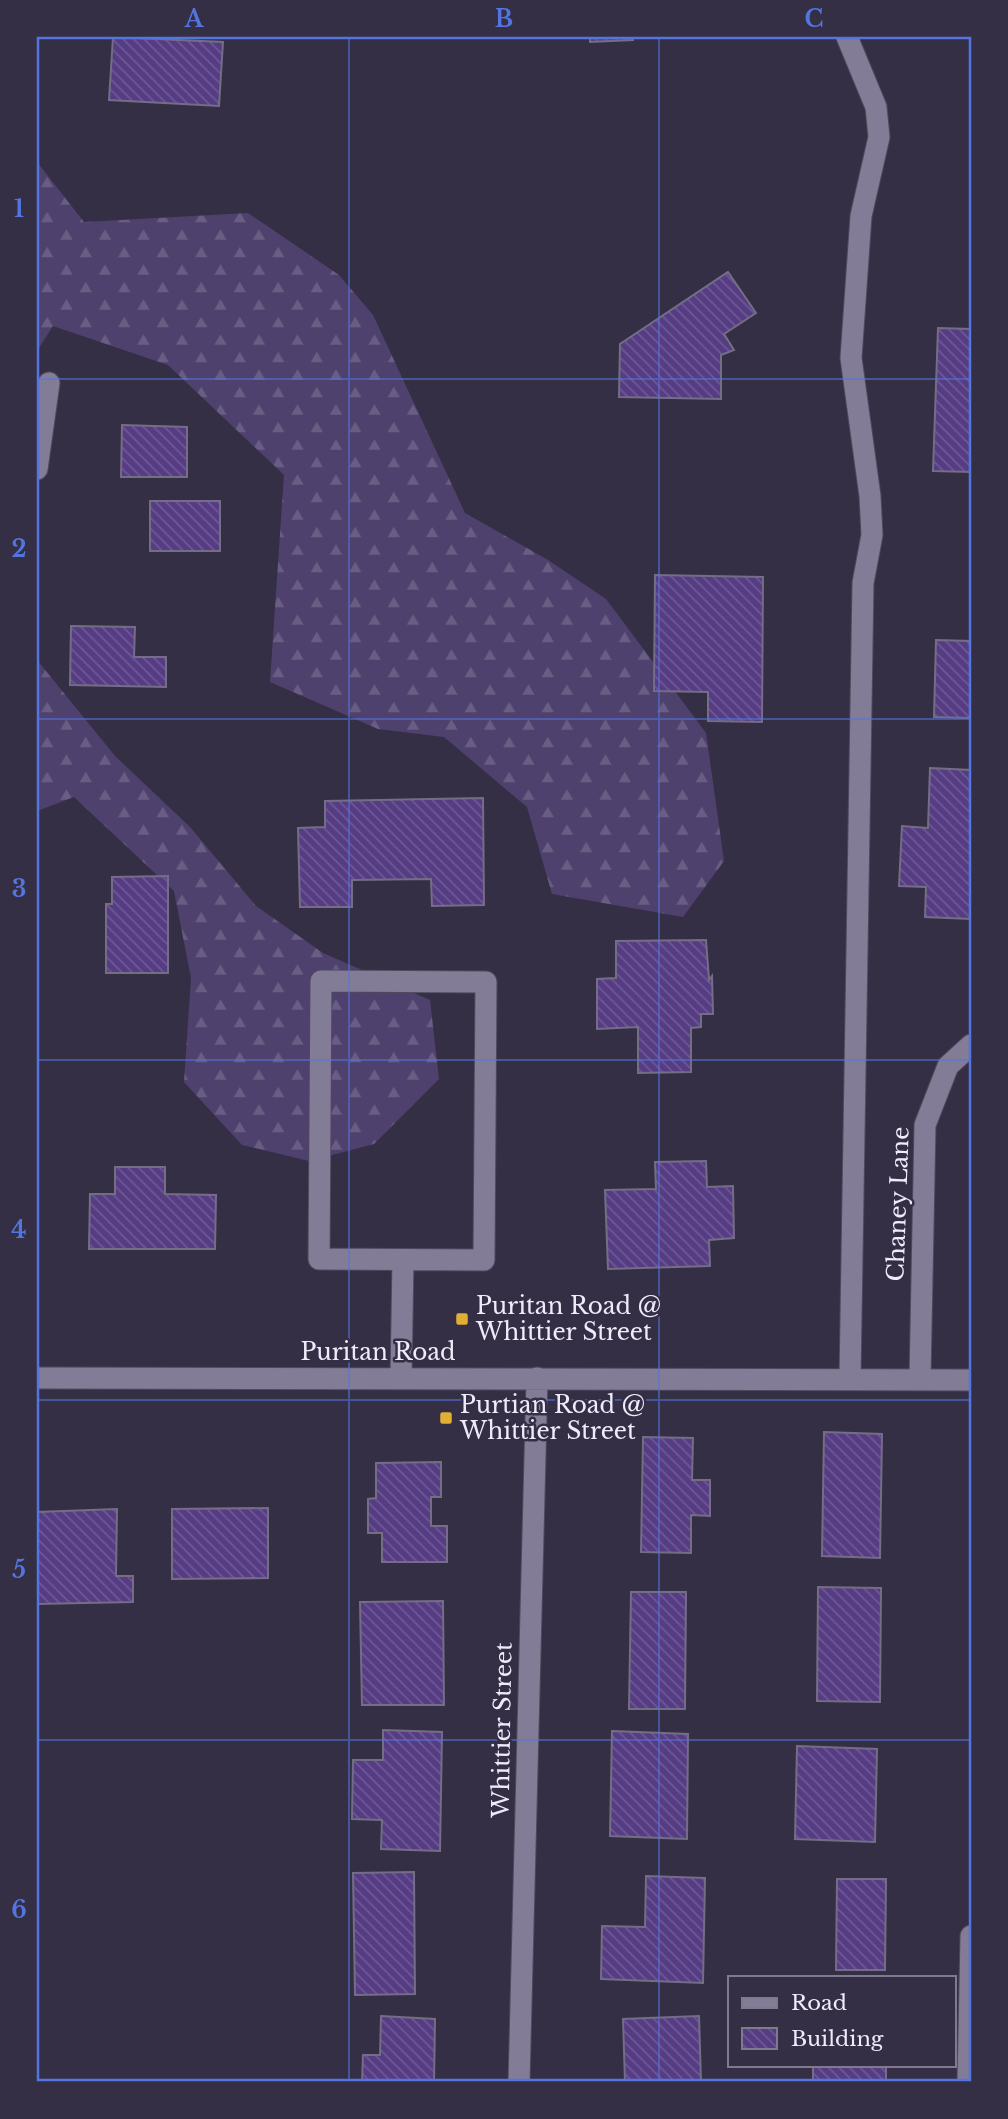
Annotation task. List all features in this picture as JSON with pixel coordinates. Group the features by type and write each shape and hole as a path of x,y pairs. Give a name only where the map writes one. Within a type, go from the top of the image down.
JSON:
{"street":[{"path":"847,37 876,107 879,137 861,216 851,358 870,496 872,535 863,583 850,1379"},
{"path":"37,469 49,383"},
{"path":"321,981 486,982 485,1260 402,1260 319,1259 321,981"},
{"name":"Chaney Lane","path":"920,1379 925,1125 948,1066 971,1045"},
{"path":"401,1378 402,1260"},
{"name":"Puritan Road","path":"37,1378 971,1380"},
{"name":"Whittier Street","path":"519,2082 537,1378"},
{"path":"968,2082 971,1937"}],"green space":[{"path":"37,162 84,222 248,213 339,275 373,315 465,513 548,560 606,599 706,733 724,861 683,917 552,894 527,807 444,737 378,729 270,682 284,475 168,365 53,326 37,351"},
{"path":"37,660 115,756 190,827 256,906 323,953 430,1000 439,1079 374,1144 309,1161 242,1145 184,1082 191,978 174,891 74,797 37,811"}],"building":[{"path":"113,37 223,42 219,106 109,100"},
{"path":"590,37 633,37 633,40 590,42"},
{"path":"728,272 756,313 724,334 734,350 721,355 721,399 619,397 620,344"},
{"path":"938,328 971,329 971,472 933,471"},
{"path":"122,425 187,427 187,477 121,477"},
{"path":"150,501 220,501 220,551 150,551"},
{"path":"655,575 763,577 762,722 708,721 708,692 654,691"},
{"path":"71,626 135,627 134,657 166,657 166,687 70,685"},
{"path":"936,640 971,641 971,718 934,717"},
{"path":"930,768 971,770 971,919 925,917 926,887 899,886 902,826 928,828"},
{"path":"483,798 484,905 432,906 431,879 352,880 352,907 300,907 298,828 325,827 325,801"},
{"path":"168,876 168,973 106,973 106,904 112,904 112,877"},
{"path":"706,940 709,980 712,976 713,1014 701,1014 701,1027 691,1028 691,1072 638,1073 638,1027 597,1029 597,979 616,978 616,941"},
{"path":"706,1161 707,1187 733,1186 734,1238 709,1240 710,1266 608,1269 605,1190 656,1189 655,1162"},
{"path":"115,1167 165,1167 165,1194 216,1195 215,1249 89,1249 90,1194 115,1194"},
{"path":"824,1432 882,1434 880,1558 822,1556"},
{"path":"643,1437 693,1438 692,1480 710,1480 710,1516 691,1515 691,1553 641,1552"},
{"path":"441,1462 441,1497 431,1497 431,1526 447,1526 447,1562 382,1562 382,1533 368,1533 368,1499 376,1498 376,1463"},
{"path":"268,1508 268,1578 172,1579 172,1509"},
{"path":"117,1509 116,1576 133,1576 133,1602 37,1604 37,1512"},
{"path":"818,1587 881,1588 880,1702 817,1701"},
{"path":"631,1592 686,1592 685,1709 629,1709"},
{"path":"443,1601 444,1705 362,1705 360,1602"},
{"path":"383,1730 442,1732 440,1851 381,1849 382,1820 352,1819 353,1760 383,1760"},
{"path":"612,1731 688,1734 687,1839 610,1836"},
{"path":"797,1746 877,1749 875,1842 795,1839"},
{"path":"414,1872 415,1994 355,1995 353,1873"},
{"path":"646,1876 705,1878 703,1983 601,1979 602,1926 645,1927"},
{"path":"837,1879 886,1879 885,1970 836,1970"},
{"path":"381,2016 435,2019 434,2082 362,2082 363,2055 380,2055"},
{"path":"699,2016 701,2082 625,2082 623,2019"},
{"path":"813,2066 886,2066 886,2082 813,2082"}],"place":[{"name":"Puritan Road @ Whittier Street","path":"462,1319"},
{"name":"Purtian Road @ Whittier Street","path":"446,1418"}]}
